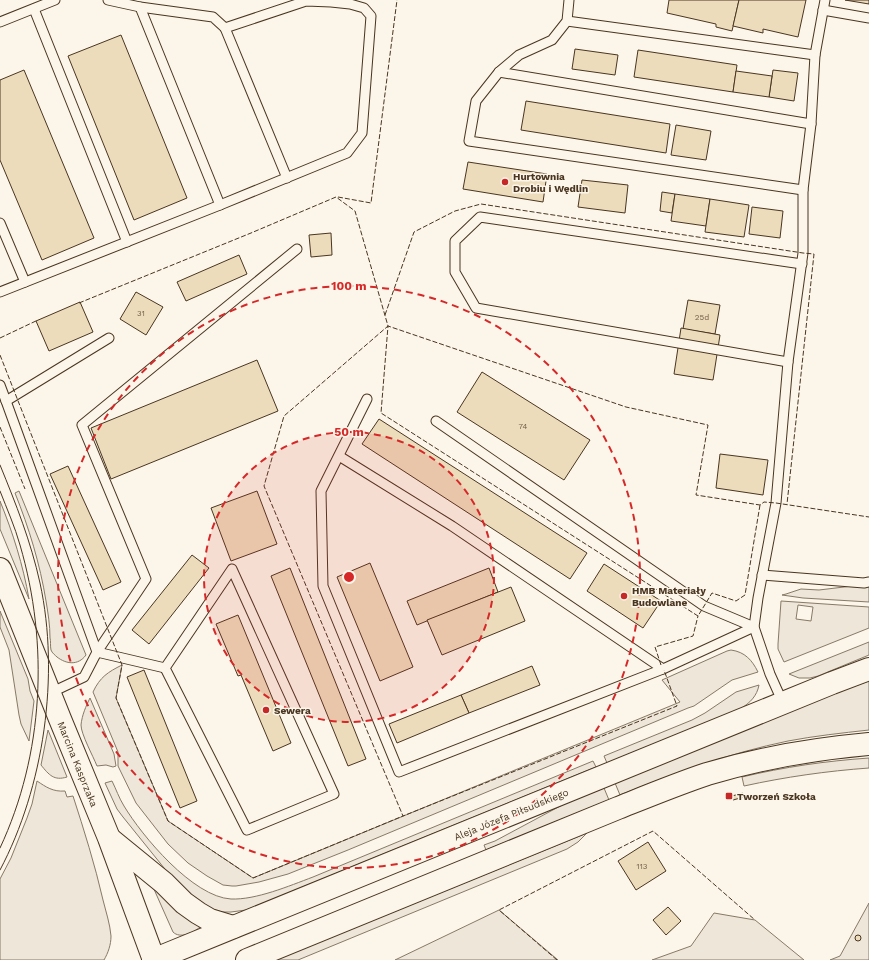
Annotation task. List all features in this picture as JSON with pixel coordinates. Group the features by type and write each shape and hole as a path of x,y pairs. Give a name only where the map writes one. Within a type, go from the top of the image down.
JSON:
{"street":[{"name":"Marcina Kasprzaka","path":"0,569 109,838 154,960"},
{"name":"Aleja Józefa Piłsudskiego","path":"154,960 782,703 869,669"},
{"path":"247,960 618,808 699,777 775,757 811,750 869,744"},
{"path":"109,838 164,883 184,903 210,920 233,927"}],"lane":[{"path":"0,22 55,0"},
{"path":"108,0 140,7 213,17 225,28 287,178"},
{"path":"569,0 567,21 552,40 520,55 499,72 476,101 469,141 803,190"},
{"path":"782,703 770,674 754,627 762,575 776,503 788,362 804,253 803,190 812,124 815,55 825,0"},
{"path":"0,292 347,153 362,133 371,16 364,8 350,4 331,2 306,2 225,28"},
{"path":"140,7 220,205"},
{"path":"34,9 127,242"},
{"path":"823,10 869,18"},
{"path":"567,21 815,55"},
{"path":"499,72 812,124"},
{"path":"788,362 476,308 455,272 455,241 480,217 802,264"},
{"path":"0,222 25,282"},
{"path":"50,693 84,677 97,652 146,579 82,425 297,249"},
{"path":"6,401 109,338"},
{"path":"0,386 97,652"},
{"path":"367,399 321,491 323,586 399,772 663,669 754,627"},
{"path":"436,421 704,606 754,627"},
{"path":"339,456 452,526 663,669"},
{"path":"97,652 165,668 247,830 334,794 232,569 165,668"},
{"path":"762,575 864,583 869,582"}],"shaded area":[{"path":"19,491 86,655 79,661 72,663 64,661 57,657 51,650 49,619 44,587 34,546 15,493"},
{"path":"0,501 17,549 29,599 0,529"},
{"path":"869,584 869,602 803,598 782,595 801,589 819,590"},
{"path":"781,601 869,607 869,628 784,662 778,649","holes":["798,605 813,607 811,621 796,619"]},
{"path":"0,611 28,679 30,691 34,701 29,741 21,724 9,650 0,627"},
{"path":"869,642 869,655 818,676 799,678 789,674"},
{"path":"731,650 748,657 758,672 732,680 694,706 348,850 288,874 259,882 236,886 223,885 188,863 168,844 136,803 118,766 118,752 93,692 105,676 122,665 116,698 168,821 253,878 680,702 662,680"},
{"path":"869,681 869,730 798,739 745,751 682,771 620,795 615,783 843,690"},
{"path":"759,685 757,693 740,709 607,763 604,756 692,720 736,692"},
{"path":"90,698 114,754 116,766 97,766 85,739 81,725 83,714"},
{"path":"48,730 67,777 55,778 41,765"},
{"path":"869,758 869,768 806,775 744,786 742,777 805,765"},
{"path":"593,761 596,767 246,910 231,912 222,912 208,908 181,889 117,809 105,783 112,781 119,797 132,819 156,848 185,877 216,896 241,899 272,892 313,877"},
{"path":"37,781 53,790 65,791 67,797 73,796 93,861 110,927 110,943 104,960 0,960 0,879 11,858 27,818"},
{"path":"604,788 609,800 486,850 484,845 495,841 564,804"},
{"path":"587,833 578,842 567,849 298,960 275,960"},
{"path":"153,887 199,924 200,927 183,935 173,932"},
{"path":"869,903 869,960 830,960 840,956"},
{"path":"499,910 558,960 395,960"},
{"path":"714,913 755,920 804,960 652,960 691,946"}],"building":[{"path":"669,0 739,0 732,31 716,27 716,24 667,13"},
{"path":"739,0 806,0 798,37 763,29 763,33 733,26"},
{"path":"845,0 869,0 869,4"},
{"path":"121,35 187,198 134,220 68,56"},
{"path":"575,49 618,55 615,75 572,69"},
{"path":"638,50 737,65 733,92 634,77"},
{"path":"24,70 94,238 42,260 0,160 0,80"},
{"path":"773,70 798,73 794,101 769,97"},
{"path":"736,71 772,76 769,97 733,92"},
{"path":"526,101 670,124 666,153 521,130"},
{"path":"676,125 711,131 706,160 671,155"},
{"name":"Hurtownia Drobiu i Wędlin","path":"468,162 547,174 543,202 463,189"},
{"path":"582,180 628,185 625,213 578,207"},
{"path":"662,192 675,194 672,213 660,211"},
{"path":"675,194 710,199 706,226 671,221"},
{"path":"710,199 749,205 744,237 705,232"},
{"path":"752,207 783,211 780,238 749,234"},
{"path":"331,233 332,255 311,257 309,235"},
{"path":"239,255 247,274 186,301 177,282"},
{"path":"136,292 163,307 146,335 120,319"},
{"path":"688,300 720,305 715,334 683,329"},
{"path":"80,302 93,332 49,351 36,321"},
{"path":"681,328 720,335 713,380 674,374"},
{"path":"257,360 278,411 111,479 91,428"},
{"path":"482,372 590,440 564,480 457,412"},
{"path":"379,419 587,553 570,579 362,444"},
{"path":"720,454 768,460 763,495 716,488"},
{"path":"68,466 121,582 103,590 50,474"},
{"path":"257,491 277,544 231,561 211,508"},
{"path":"192,555 209,568 149,644 132,630"},
{"path":"370,563 413,667 380,681 337,577"},
{"name":"HMB Materiały Budowlane","path":"604,564 661,601 643,628 587,591"},
{"path":"290,568 366,759 348,766 271,576"},
{"path":"489,568 498,592 417,625 407,601"},
{"path":"511,587 525,621 442,655 427,620"},
{"name":"Sewera","path":"238,615 291,743 273,751 241,675 238,676 216,624"},
{"path":"532,666 540,685 469,713 461,695"},
{"path":"144,670 197,801 180,808 127,677"},
{"path":"461,695 469,713 397,743 389,724"},
{"path":"743,793 744,797 733,800 732,796"},
{"path":"648,842 666,871 636,890 618,861"},
{"path":"668,907 681,921 666,935 653,920"},
{"path":"858,935 861,938 858,941 855,938"}],"tram line":[{"path":"0,465 23,523 40,583 46,618 48,655 48,692 44,730 37,767 28,803 15,838 0,870"},
{"path":"0,491 18,538 29,583 35,621 38,660 37,698 33,737 26,775 15,812 0,848"}],"fence":[{"path":"338,197 371,203 397,0"},
{"path":"79,303 336,197 355,211 388,326 284,416 264,486 403,816 677,706 664,670"},
{"path":"385,315 414,232 455,211 481,204 814,254 787,504"},
{"path":"0,338 38,320"},
{"path":"760,505 745,595 736,601 712,593 698,616 381,413 388,326 626,407 708,425 696,495 760,505 764,502 776,503 869,517"},
{"path":"0,355 122,665 116,698 168,821 253,878 403,816"},
{"path":"0,427 25,489"},
{"path":"661,665 655,647 693,636 698,616"},
{"path":"557,960 499,910 653,831 755,920"}],"place":[{"name":"Hurtownia Drobiu i Wędlin","path":"505,182"},
{"name":"HMB Materiały Budowlane","path":"624,596"},
{"name":"Sewera","path":"266,710"},
{"name":"Tworzeń Szkoła","path":"729,796"}]}
